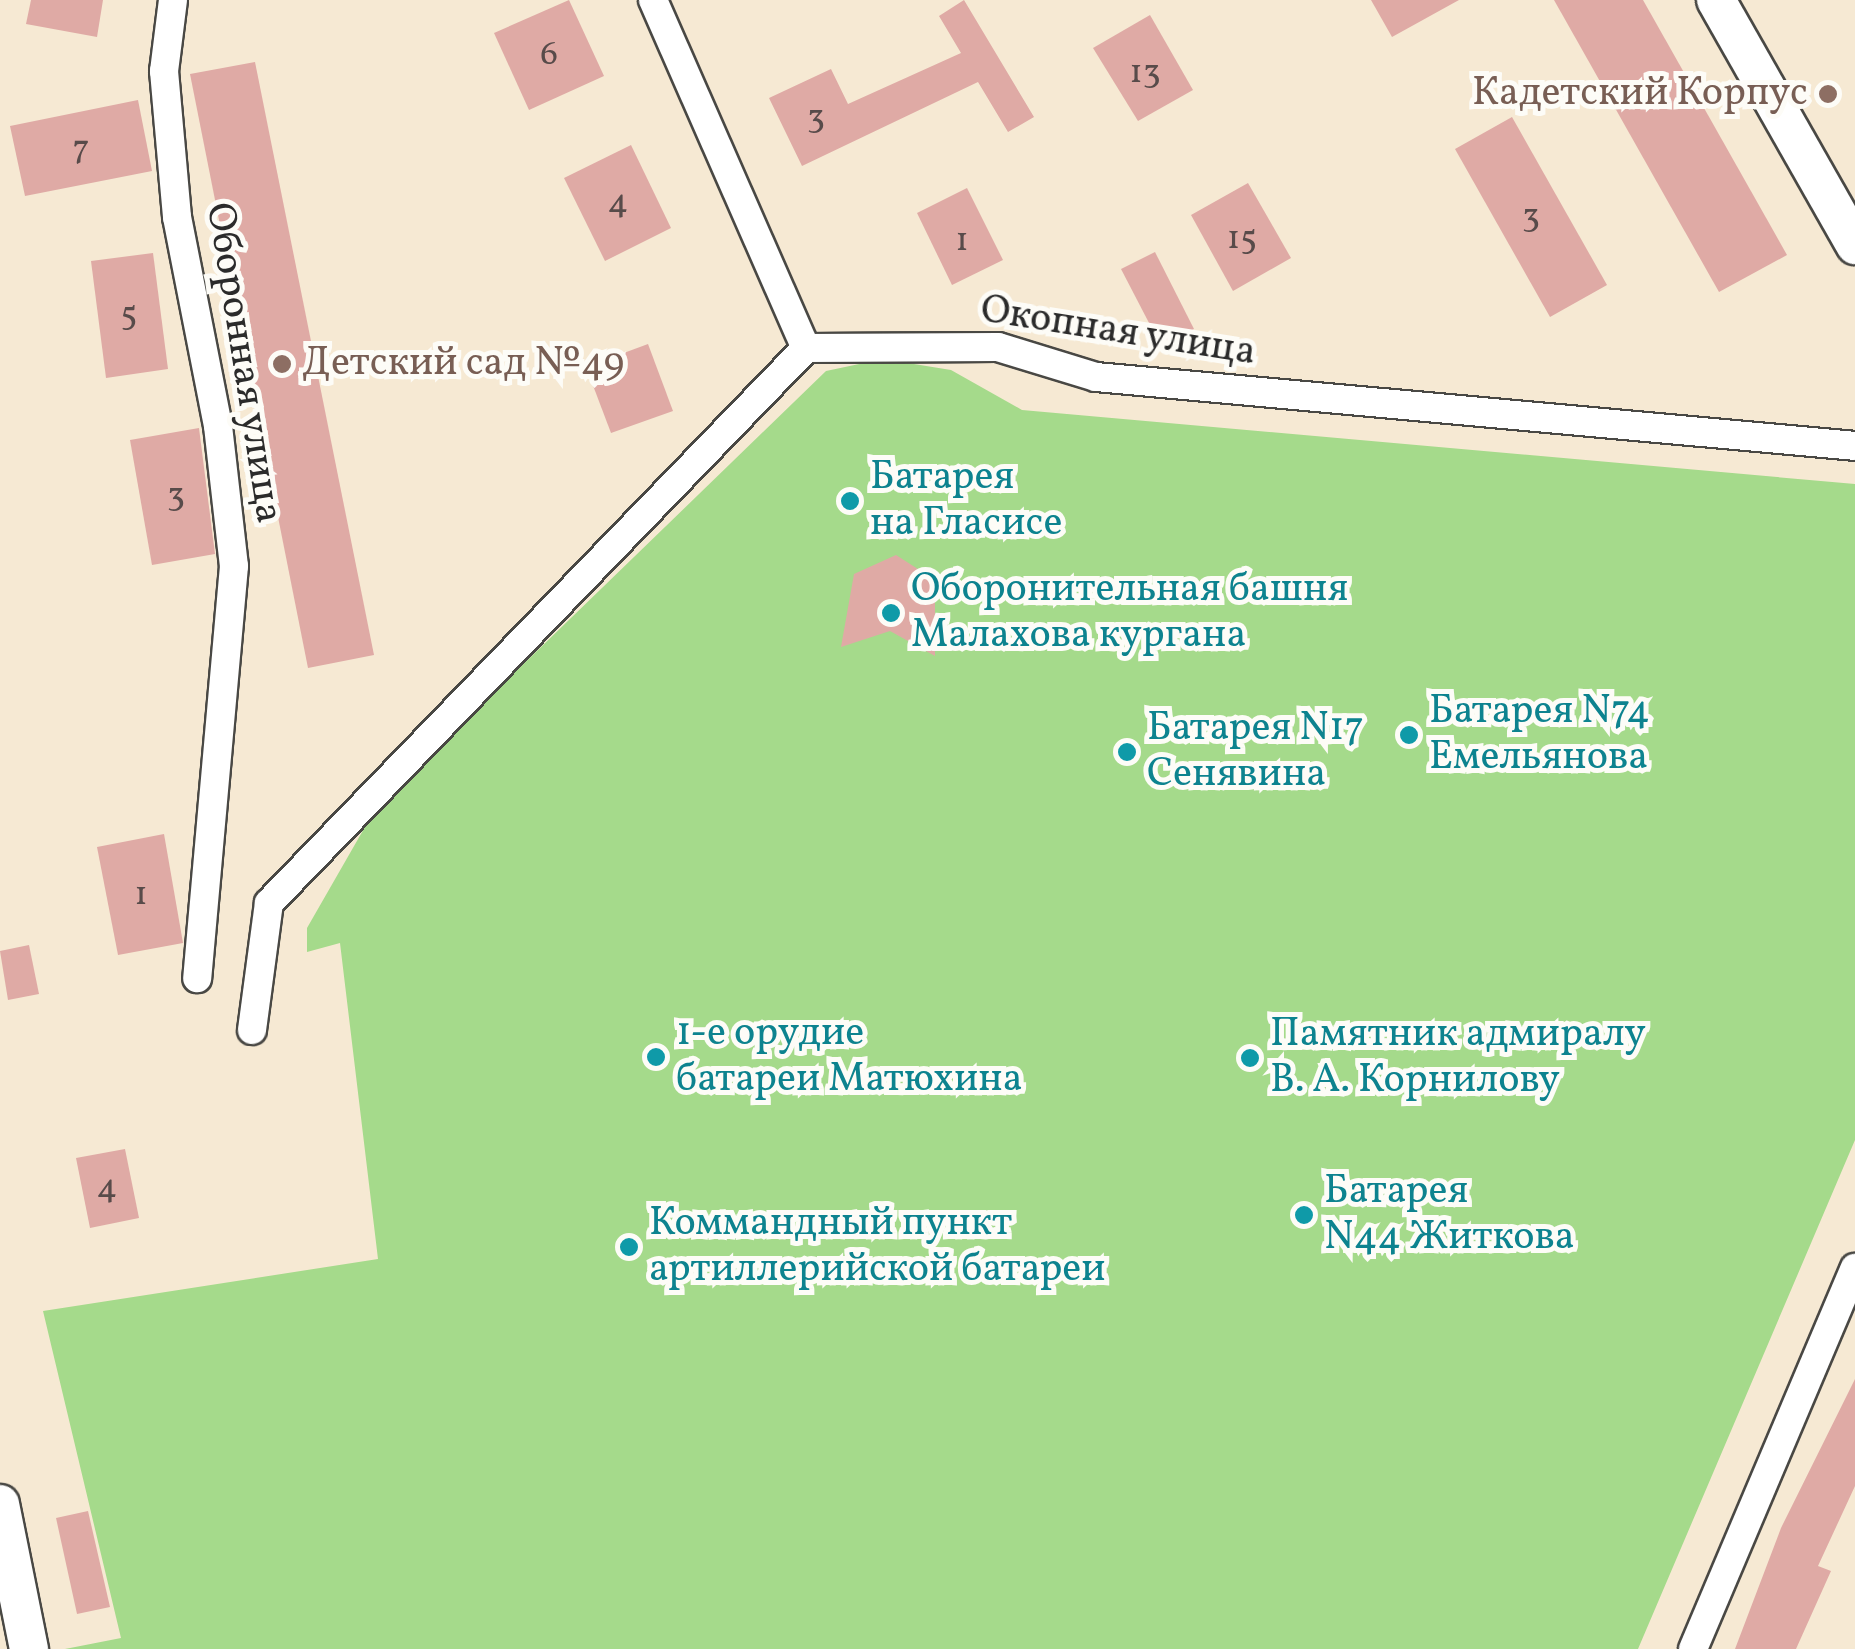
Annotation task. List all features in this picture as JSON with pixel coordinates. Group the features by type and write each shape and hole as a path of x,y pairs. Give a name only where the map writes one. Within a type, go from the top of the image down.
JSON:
{"main road":[{"path":"1716,0 1855,245"},
{"path":"0,1504 29,1649"}],"street":[{"name":"Оборонная улица","path":"173,0 164,71 177,217 218,426 234,566 197,978"},
{"path":"252,1030 268,903 806,348 653,0"},
{"name":"Окопная улица","path":"806,348 998,346 1096,377 1855,446"},
{"path":"1693,1649 1855,1268"}],"green space":[{"path":"883,359 951,370 1022,410 1855,484 1855,1140 1638,1649 65,1649 121,1638 43,1311 378,1259 340,943 307,952 307,928 377,806 826,371"}],"building":[{"path":"31,0 103,0 97,37 26,24"},
{"path":"569,0 604,76 529,110 494,33"},
{"path":"964,0 1034,117 1008,132 978,82 802,166 769,98 831,69 848,104 961,53 939,16"},
{"path":"1371,0 1459,0 1392,37"},
{"path":"1554,0 1643,0 1787,255 1719,292"},
{"path":"1150,15 1193,90 1138,121 1093,48"},
{"name":"Детский сад №49","path":"255,62 374,655 308,668 190,74"},
{"path":"138,100 152,171 25,196 10,126"},
{"path":"1512,117 1607,285 1550,317 1455,149"},
{"path":"631,145 671,228 605,261 564,178"},
{"path":"1248,183 1291,258 1233,291 1191,215"},
{"path":"967,188 1003,260 952,285 917,213"},
{"path":"1155,252 1194,329 1161,346 1121,269"},
{"path":"153,253 168,369 106,378 91,261"},
{"path":"648,344 673,411 611,433 586,367"},
{"path":"199,428 215,554 152,565 130,440"},
{"name":"Оборонительная башня Малахова кургана","path":"896,555 935,580 935,656 890,631 841,647 854,574"},
{"path":"164,834 183,943 118,955 97,847"},
{"path":"29,945 39,994 8,1000 0,951"},
{"path":"125,1149 139,1218 90,1228 76,1158"},
{"path":"1855,1379 1855,1486 1818,1566 1831,1571 1796,1649 1735,1649 1781,1528"},
{"path":"88,1511 110,1607 77,1614 56,1518"}],"place":[{"name":"Кадетский Корпус","path":"1828,94"},
{"name":"Детский сад №49","path":"282,364"},
{"name":"Батарея на Гласисе","path":"850,501"},
{"name":"Оборонительная башня Малахова кургана","path":"891,613"},
{"name":"Батарея N74 Емельянова","path":"1409,735"},
{"name":"Батарея N17 Сенявина","path":"1127,752"},
{"name":"1-е орудие батареи Матюхина","path":"656,1057"},
{"name":"Памятник адмиралу В. А. Корнилову","path":"1250,1058"},
{"name":"Батарея N44 Житкова","path":"1304,1215"},
{"name":"Коммандный пункт артиллерийской батареи","path":"629,1247"}]}
